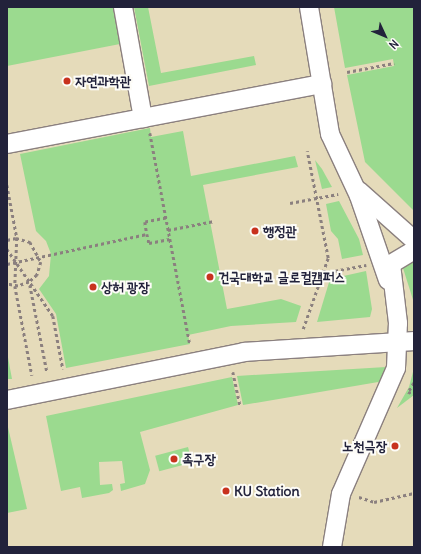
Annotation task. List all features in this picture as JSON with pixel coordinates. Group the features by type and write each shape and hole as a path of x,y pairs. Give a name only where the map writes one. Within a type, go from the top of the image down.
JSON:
{"lane":[{"path":"123,7 147,123"},
{"path":"309,7 330,134 355,186 392,292 406,342 390,386 340,494 332,547"},
{"path":"7,144 147,123 322,84"},
{"path":"355,186 414,240"},
{"path":"392,292 391,264 414,250"},
{"path":"7,400 244,352 406,342"}],"path":[{"path":"346,72 394,63"},
{"path":"147,123 190,344"},
{"path":"303,329 328,258 307,151"},
{"path":"7,185 17,238 15,286 32,375"},
{"path":"290,203 338,194"},
{"path":"166,218 145,222 147,234 149,243 170,239"},
{"path":"168,230 214,221"},
{"path":"7,264 147,234"},
{"path":"7,240 17,238 33,244 40,257 39,271 29,282 15,286 7,284"},
{"path":"7,249 52,316 63,369"},
{"path":"323,273 368,264"},
{"path":"29,282 47,372"},
{"path":"234,372 240,405"},
{"path":"414,383 408,394 414,390"},
{"path":"358,497 374,502 414,493"}],"shaded area":[{"name":"건국대학교 글로컬캠퍼스","path":"7,7 414,7 414,547 7,547"}],"green space":[{"path":"7,7 113,7 120,44 7,66"},
{"path":"134,7 148,7 161,73 254,56 256,65 149,86"},
{"path":"334,7 414,7 414,211 365,162 347,75 394,66 393,59 345,68"},
{"name":"상허 광장","path":"150,128 151,137 183,131 191,176 295,156 298,167 203,185 227,309 281,299 301,306 296,322 231,326 188,335 190,344 66,368 56,314 39,289 49,276 51,254 46,241 36,231 20,154"},
{"path":"315,160 322,169 332,187 322,189"},
{"path":"339,201 359,239 363,255 342,259 338,239 331,231 326,204"},
{"path":"414,258 414,303 403,268"},
{"path":"366,271 372,309 370,317 317,322 330,279"},
{"path":"7,352 12,379 7,379"},
{"path":"386,367 384,381 243,405 237,376"},
{"path":"414,368 414,395 397,408 409,387"},
{"path":"232,377 238,405 140,432 150,470 145,484 121,491 120,484 125,483 122,461 99,462 100,485 112,484 113,490 109,493 82,498 80,487 61,491 46,416"},
{"path":"7,423 27,509 7,513"},
{"name":"족구장","path":"188,447 192,462 159,471 155,456"}],"place":[{"name":"자연과학관","path":"67,81"},
{"name":"행정관","path":"255,231"},
{"name":"건국대학교 글로컬캠퍼스","path":"210,277"},
{"name":"상허 광장","path":"93,287"},
{"name":"노천극장","path":"395,446"},
{"name":"족구장","path":"174,459"},
{"name":"KU Station","path":"226,491"}]}
